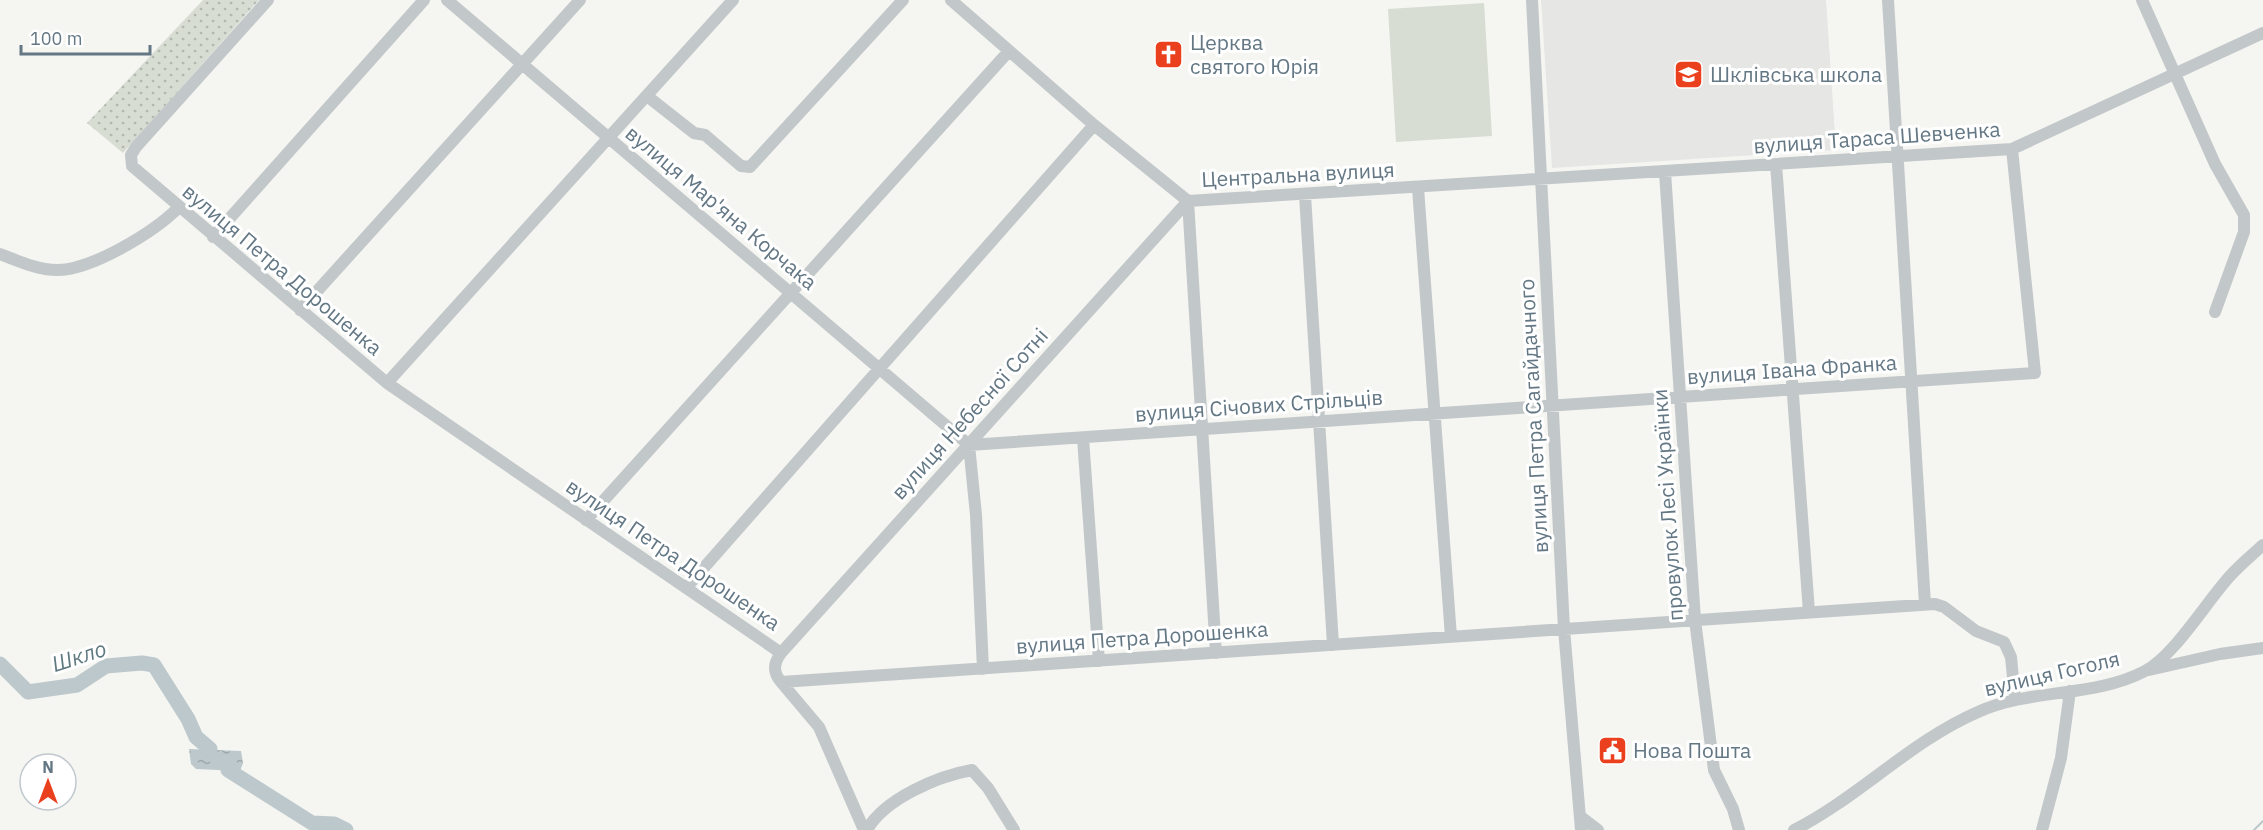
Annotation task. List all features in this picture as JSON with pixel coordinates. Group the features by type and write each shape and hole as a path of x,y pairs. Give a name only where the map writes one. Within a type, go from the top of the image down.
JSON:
{"street":[{"name":"вулиця Петра Дорошенка","path":"268,0 136,147 131,160 132,166 178,208 387,383 781,653 775,661 774,669 781,682 1925,604"},
{"path":"213,237 424,0"},
{"name":"вулиця Мар'яна Корчака","path":"447,0 969,445"},
{"path":"300,310 580,0"},
{"path":"387,383 733,0"},
{"path":"647,96 694,133 705,135 741,166 750,167 903,0"},
{"name":"Центральна вулиця","path":"951,0 1094,125 1188,201 1541,180"},
{"name":"вулиця Петра Сагайдачного","path":"1532,0 1564,629 1581,824"},
{"path":"1888,0 1925,604 1944,607 1976,631 2004,642 2011,657 2015,699"},
{"path":"2142,0 2215,164 2244,215 2244,232 2215,312"},
{"name":"вулиця Тараса Шевченка","path":"1541,180 2012,149 2263,33"},
{"path":"586,520 1009,51"},
{"path":"686,588 1094,125"},
{"name":"вулиця Івана Франка","path":"1552,406 2035,373 2012,149"},
{"path":"1776,164 1809,612"},
{"name":"провулок Лесі Українки","path":"1665,172 1695,620 1712,763 1739,830"},
{"path":"1418,188 1451,637"},
{"path":"1305,195 1333,645"},
{"path":"1188,201 1216,653"},
{"name":"вулиця Небесної Сотні","path":"781,653 1188,201"},
{"path":"0,254 42,269 72,269 139,239 156,229 178,208"},
{"name":"вулиця Січових Стрільців","path":"969,445 1552,406"},
{"path":"1083,438 1099,661"},
{"path":"969,445 976,516 984,669"},
{"name":"вулиця Гоголя","path":"1794,830 1938,735 1977,712 2015,699 2070,691 2122,679 2146,670 2168,650 2231,574 2263,545"},
{"path":"2146,670 2220,654 2263,648"},
{"path":"781,682 819,727 865,830"},
{"path":"2042,830 2061,758 2070,691"},
{"path":"865,830 873,818 915,789 956,773 972,770 988,788 1014,830"},
{"path":"1581,824 1598,830"}],"shaded area":[{"path":"203,0 259,0 123,153 87,123"},
{"name":"Шклівська школа","path":"1541,0 1826,0 1836,150 1552,168"},
{"path":"1484,3 1492,136 1396,142 1388,9"}],"water":[{"path":"189,749 241,751 243,763 240,771 196,769 191,764"}],"waterway":[{"name":"Шкло","path":"0,664 28,692 77,685 106,666 142,663 154,665 188,719 196,737 210,749"},
{"name":"Шкло","path":"228,770 312,823 334,824 346,830"},
{"path":"2254,830 2263,821"}],"place":[{"name":"Церква святого Юрія","path":"1169,55"},
{"name":"Шклівська школа","path":"1689,75"},
{"name":"Нова Пошта","path":"1612,751"}]}
